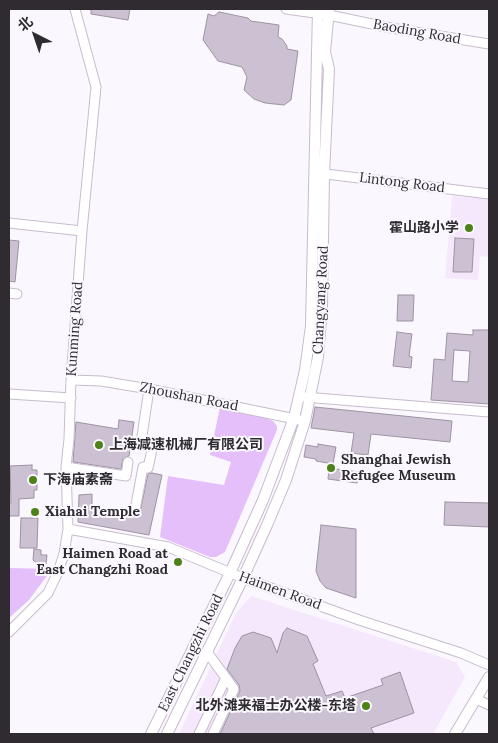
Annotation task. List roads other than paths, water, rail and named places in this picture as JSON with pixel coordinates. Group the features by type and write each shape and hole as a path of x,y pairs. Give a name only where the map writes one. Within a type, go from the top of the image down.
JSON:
{"main road":[{"name":"Changyang Road","path":"243,578 286,480 305,420 318,357 322,307 318,11"},
{"name":"Changyang Road","path":"230,573 263,500 294,418 299,397 311,326 319,173 329,69 325,52 329,12"},
{"name":"East Changzhi Road","path":"151,734 230,573"},
{"name":"East Changzhi Road","path":"167,734 243,578"},
{"path":"455,734 489,677"}],"street":[{"name":"Kunming Road","path":"9,632 48,593 64,554 68,529 66,467 71,380 82,231 96,87 75,9"},
{"name":"Baoding Road","path":"286,9 329,12 391,28 489,44"},
{"name":"Lintong Road","path":"319,173 489,194"},
{"path":"9,222 82,231"},
{"name":"Zhoushan Road","path":"71,380 149,389 305,420"},
{"path":"136,510 143,467 148,468 153,445 141,443 149,389"},
{"path":"9,394 71,398"},
{"path":"299,397 489,412"},
{"path":"66,467 126,476 128,462"},
{"name":"Haimen Road","path":"68,529 168,547 243,578 359,620 461,653 489,665"},
{"path":"207,652 234,690 212,734"},
{"path":"199,734 226,678"},
{"path":"476,699 489,706"}],"place":[{"name":"霍山路小学","path":"469,228"},
{"name":"上海减速机械厂有限公司","path":"99,445"},
{"name":"Shanghai Jewish Refugee Museum","path":"331,468"},
{"name":"下海庙素斋","path":"33,480"},
{"name":"Xiahai Temple","path":"35,512"},
{"name":"Haimen Road at East Changzhi Road","path":"178,562"},
{"name":"北外滩来福士办公楼-东塔","path":"366,706"}]}
